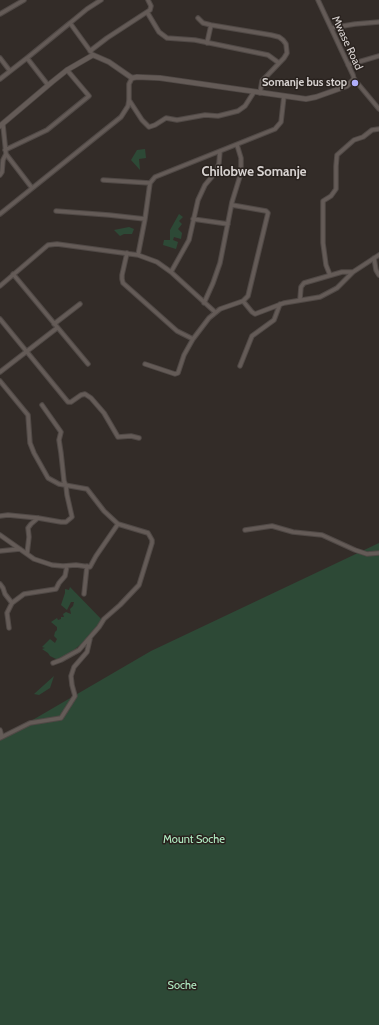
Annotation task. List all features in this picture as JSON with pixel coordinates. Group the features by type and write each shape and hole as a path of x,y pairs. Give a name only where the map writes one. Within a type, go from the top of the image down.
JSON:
{"street":[{"path":"0,14 24,0"},
{"path":"0,78 87,9 101,0"},
{"path":"0,175 2,172 5,152 1,126 48,85 92,53 107,38 147,12 151,8 148,0"},
{"name":"Mwase Road","path":"318,0 354,79 379,109"},
{"path":"147,12 162,35 173,39 195,40 268,55 279,63"},
{"path":"198,18 203,23 211,25 279,37 286,44 288,48 287,53 262,81 260,93"},
{"path":"331,28 379,22"},
{"path":"70,24 92,53 110,62 132,78 160,78 306,99 316,98 347,86 354,79"},
{"path":"207,43 211,25"},
{"path":"348,65 379,56"},
{"path":"0,58 10,71"},
{"path":"27,58 48,85"},
{"path":"5,152 47,130 89,96 67,70"},
{"path":"0,214 120,117 128,106 129,84 132,78"},
{"path":"129,100 142,120 149,127 154,126 166,118 178,120 205,115 218,116 238,111 245,106 254,92"},
{"path":"138,255 150,183 155,177 259,136 278,126 281,122 284,96"},
{"path":"330,275 324,253 323,201 331,196 336,189 336,166 338,155 354,140 363,137 372,130 379,129"},
{"path":"204,304 220,263 232,205 241,173 241,158 236,145"},
{"path":"171,272 189,240 192,231 193,219 202,191 218,168 220,151"},
{"path":"5,152 32,188"},
{"path":"103,180 150,183"},
{"path":"145,364 175,374 178,373 184,355 204,324 215,312 243,301 249,294 268,212 232,205"},
{"path":"56,211 103,214 145,219"},
{"path":"193,219 228,224"},
{"path":"0,286 48,245 57,244 127,253 138,255 157,262 171,272 204,304 215,312"},
{"path":"127,253 122,275 123,283 177,331 193,339"},
{"path":"243,301 254,314 280,304 300,299 320,297 341,285 353,272 379,255"},
{"path":"374,258 376,270 379,275"},
{"path":"300,299 304,283 330,275 353,272"},
{"path":"13,274 88,364"},
{"path":"0,372 26,352 80,304"},
{"path":"240,366 252,336 274,320 280,304"},
{"path":"0,319 68,402 71,402 85,394 91,398 104,413 118,437 131,436 139,438"},
{"path":"0,381 28,415 30,440 34,453 44,471 53,481 66,486 87,489 104,511 118,524 148,533 152,540 139,585 104,619 79,650 53,663"},
{"path":"0,516 8,515 61,522 71,520 72,515 64,481 59,440 61,432 42,405"},
{"path":"27,554 29,537 28,528 38,518"},
{"path":"0,535 34,559 52,565 87,566 91,565 118,524"},
{"path":"245,530 272,526 293,532 322,535 367,554 379,553"},
{"path":"0,551 20,549"},
{"path":"9,628 7,613 12,603 24,594 56,589 65,576 67,566"},
{"path":"84,594 87,566"},
{"path":"0,584 12,603"},
{"path":"0,730 1,738 30,723 61,718 76,696 70,676 74,668 87,652 90,638"}],"green space":[{"path":"145,149 146,158 139,159 140,170 131,160 137,150"},
{"path":"179,214 183,217 179,221 182,224 178,229 182,233 181,239 174,237 173,240 178,242 176,249 163,245 164,240 170,240 170,230"},
{"path":"129,227 134,229 132,234 124,234 120,236 114,230"},
{"name":"Mount Soche","path":"379,543 379,1025 0,1025 0,739 151,651"},
{"path":"70,587 104,622 75,649 72,654 58,660 50,656 42,649 45,648 42,647 50,639 55,643 57,639 54,636 57,627 51,622 57,618 58,620 61,619 61,617 64,617 63,614 66,612 71,614 70,609 74,602 71,602 67,610 61,605 65,589 69,590"},
{"path":"54,676 50,688 39,695 34,694"}],"place":[{"name":"Somanje bus stop","path":"355,83"}],"district":[{"name":"Chilobwe Somanje","path":"254,172"}],"park label":[{"name":"Soche","path":"182,986"}]}
